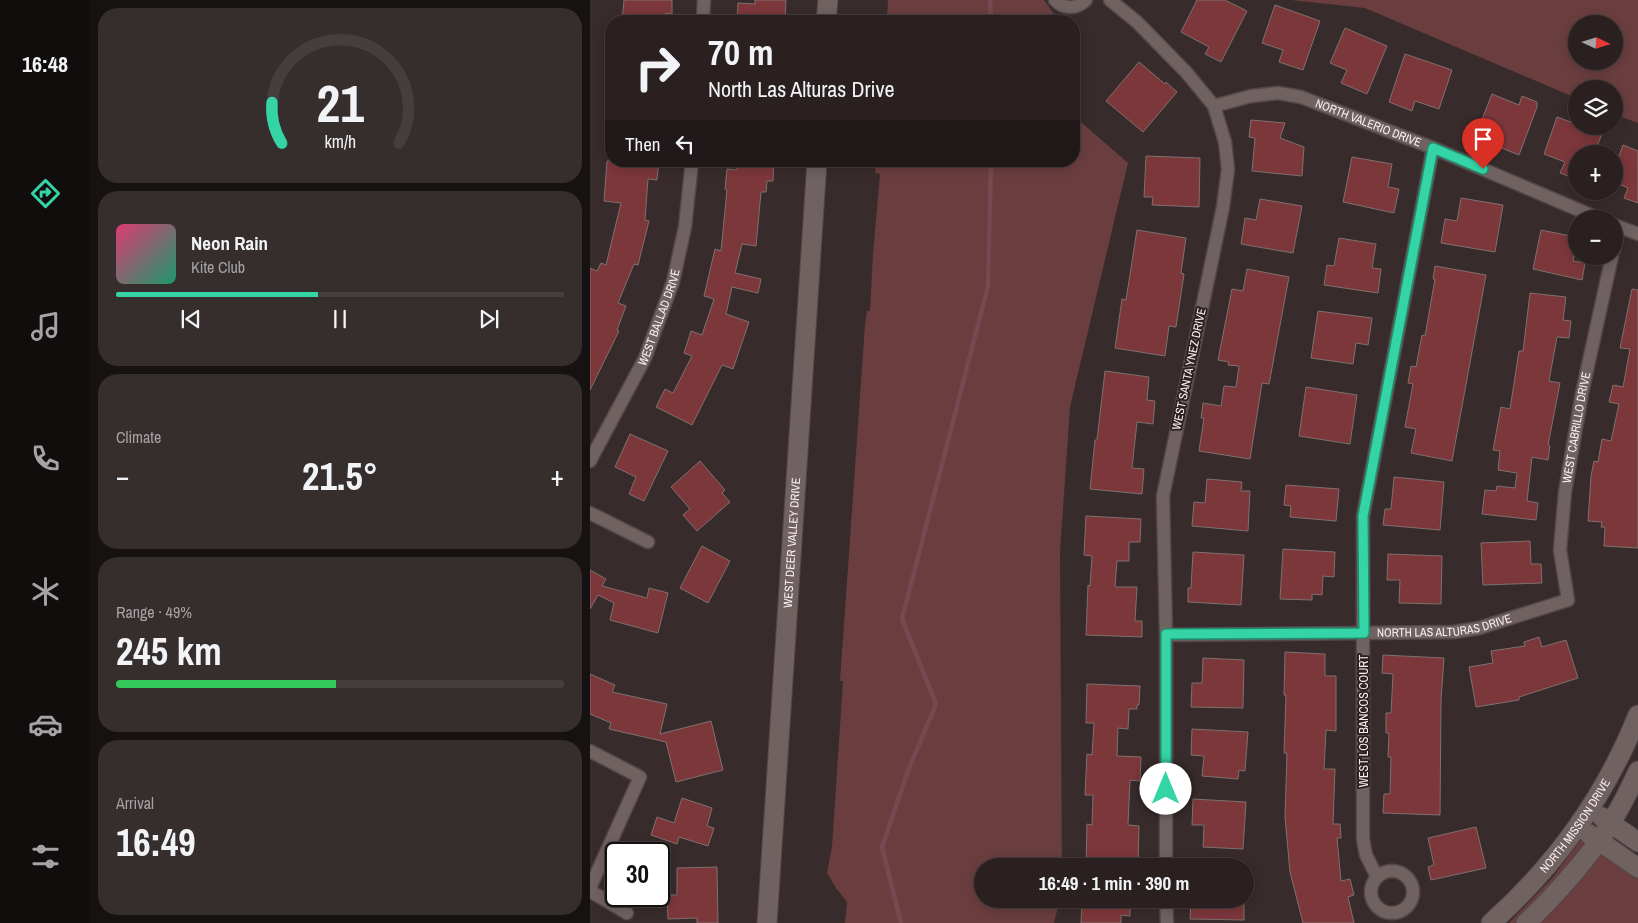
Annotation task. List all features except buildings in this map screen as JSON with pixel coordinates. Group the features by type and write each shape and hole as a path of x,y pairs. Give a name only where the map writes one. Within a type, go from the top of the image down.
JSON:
{"street":[{"path":"703,15 704,0"},
{"path":"827,15 828,0"},
{"path":"1056,0 1064,6 1072,7 1078,6 1086,0"},
{"path":"1110,0 1137,22 1186,72 1214,106"},
{"name":"NORTH VALERIO DRIVE","path":"1214,106 1251,96 1278,94 1301,97 1433,148 1579,210"},
{"name":"WEST SANTA YNEZ DRIVE","path":"1166,858 1166,634 1163,496 1224,207 1228,169 1225,142 1214,106"},
{"name":"WEST LOS BANCOS COURT","path":"1377,877 1366,855 1363,839 1363,516 1433,148"},
{"name":"WEST BALLAD DRIVE","path":"590,460 645,358 673,282 685,227 691,167"},
{"name":"WEST DEER VALLEY DRIVE","path":"767,923 817,167"},
{"path":"1623,229 1638,234"},
{"name":"WEST CABRILLO DRIVE","path":"1568,600 1560,550 1564,492 1582,393 1610,265"},
{"path":"590,513 648,542"},
{"name":"NORTH LAS ALTURAS DRIVE","path":"1166,634 1454,632 1479,628 1568,600"},
{"name":"NORTH MISSION DRIVE","path":"1492,923 1542,873 1591,808 1621,752 1638,715"},
{"path":"590,751 640,777 590,890 627,913"},
{"name":"NORTH MISSION DRIVE","path":"1526,923 1575,870 1611,823 1638,771"},
{"path":"1591,808 1638,842"},
{"path":"1578,826 1638,868"},
{"path":"1166,908 1166,923"}],"shaded area":[{"path":"888,0 1044,0 1055,15 887,15"},
{"path":"1291,0 1638,0 1638,123 1623,117 1623,80 1568,80 1568,95 1365,8"},
{"path":"1080,121 1128,163 1070,407 1060,552 1062,858 974,858 974,908 1058,908 1054,923 845,923 847,902 827,873 832,847 843,681 840,681 865,325 867,311 870,311 880,174 875,173 876,167 1080,167"},
{"path":"1584,836 1638,874 1638,923 1509,923 1553,877"}],"waterway":[{"path":"990,0 991,15"},
{"path":"901,923 882,847 908,771 936,704 902,619 988,286 991,167"}],"route":[{"path":"1166,789 1166,634 1364,633 1363,516 1433,148 1483,169"}]}
